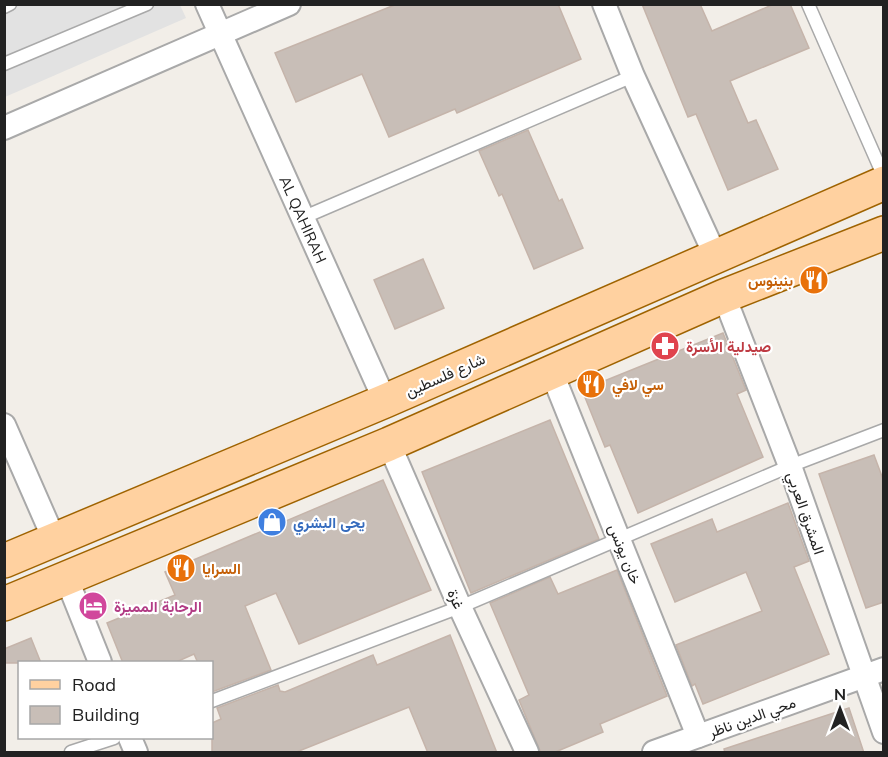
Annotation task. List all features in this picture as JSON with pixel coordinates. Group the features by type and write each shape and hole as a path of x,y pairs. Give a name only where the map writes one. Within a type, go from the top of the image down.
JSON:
{"main road":[{"name":"شارع فلسطين","path":"4,561 385,401 884,183"},
{"path":"4,604 389,444 724,296 884,233"}],"street":[{"name":"AL QAHIRAH","path":"207,4 385,401"},
{"path":"4,128 220,36 289,4"},
{"path":"604,4 633,76 716,257"},
{"name":"المشرق العربي","path":"724,296 789,466 874,673 884,732"},
{"name":"خان يونس","path":"552,373 698,736"},
{"path":"4,425 54,539"},
{"name":"غزة","path":"389,444 527,753"},
{"path":"66,577 99,661"},
{"name":"محي الدين ناظر","path":"654,753 874,673"},
{"path":"130,739 136,753"}],"lane":[{"path":"4,7 10,4"},
{"path":"4,64 147,4"},
{"path":"808,4 884,177"},
{"path":"302,218 633,76"},
{"path":"213,701 460,607 789,466 884,430"},
{"path":"71,753 111,739"}],"shaded area":[{"path":"5,5 180,5 186,18 5,97"}],"building":[{"path":"397,4 558,4 581,59 457,113 455,109 389,137 362,74 296,102 275,53"},
{"path":"642,4 700,4 712,31 774,4 790,4 809,48 730,81 748,123 756,120 778,169 728,190 696,114 688,117"},
{"path":"528,130 559,201 562,199 583,248 534,269 502,194 499,196 479,151"},
{"path":"423,259 444,308 395,329 374,280"},
{"path":"723,333 746,390 737,394 763,457 638,513 610,445 605,447 582,390"},
{"path":"550,420 599,539 471,593 422,472"},
{"path":"874,455 884,482 884,602 866,608 819,474"},
{"path":"383,480 431,590 299,644 276,593 245,606 271,670 213,692 213,661 197,661 194,654 178,661 122,661 107,623 175,595 165,572"},
{"path":"788,503 809,561 794,567 829,654 703,704 695,684 692,686 676,645 762,611 746,572 675,602 651,544 712,519 717,532"},
{"path":"617,570 667,696 600,724 603,732 553,753 541,753 519,700 529,695 490,603 550,577 558,594"},
{"path":"450,635 497,753 428,753 409,707 294,753 212,753 213,723 221,719 217,708 278,685 280,691 285,692 373,655 377,665"},
{"path":"31,638 40,661 4,663 4,649"},
{"path":"849,708 864,753 725,753 724,749"}],"place":[{"name":"بنينوس","path":"814,280"},
{"name":"صيدلية الأسرة","path":"665,346"},
{"name":"سي لافي","path":"591,384"},
{"name":"يحى البشري","path":"272,522"},
{"name":"السرايا","path":"181,568"},
{"name":"الرحابة المميزة","path":"93,606"}]}
